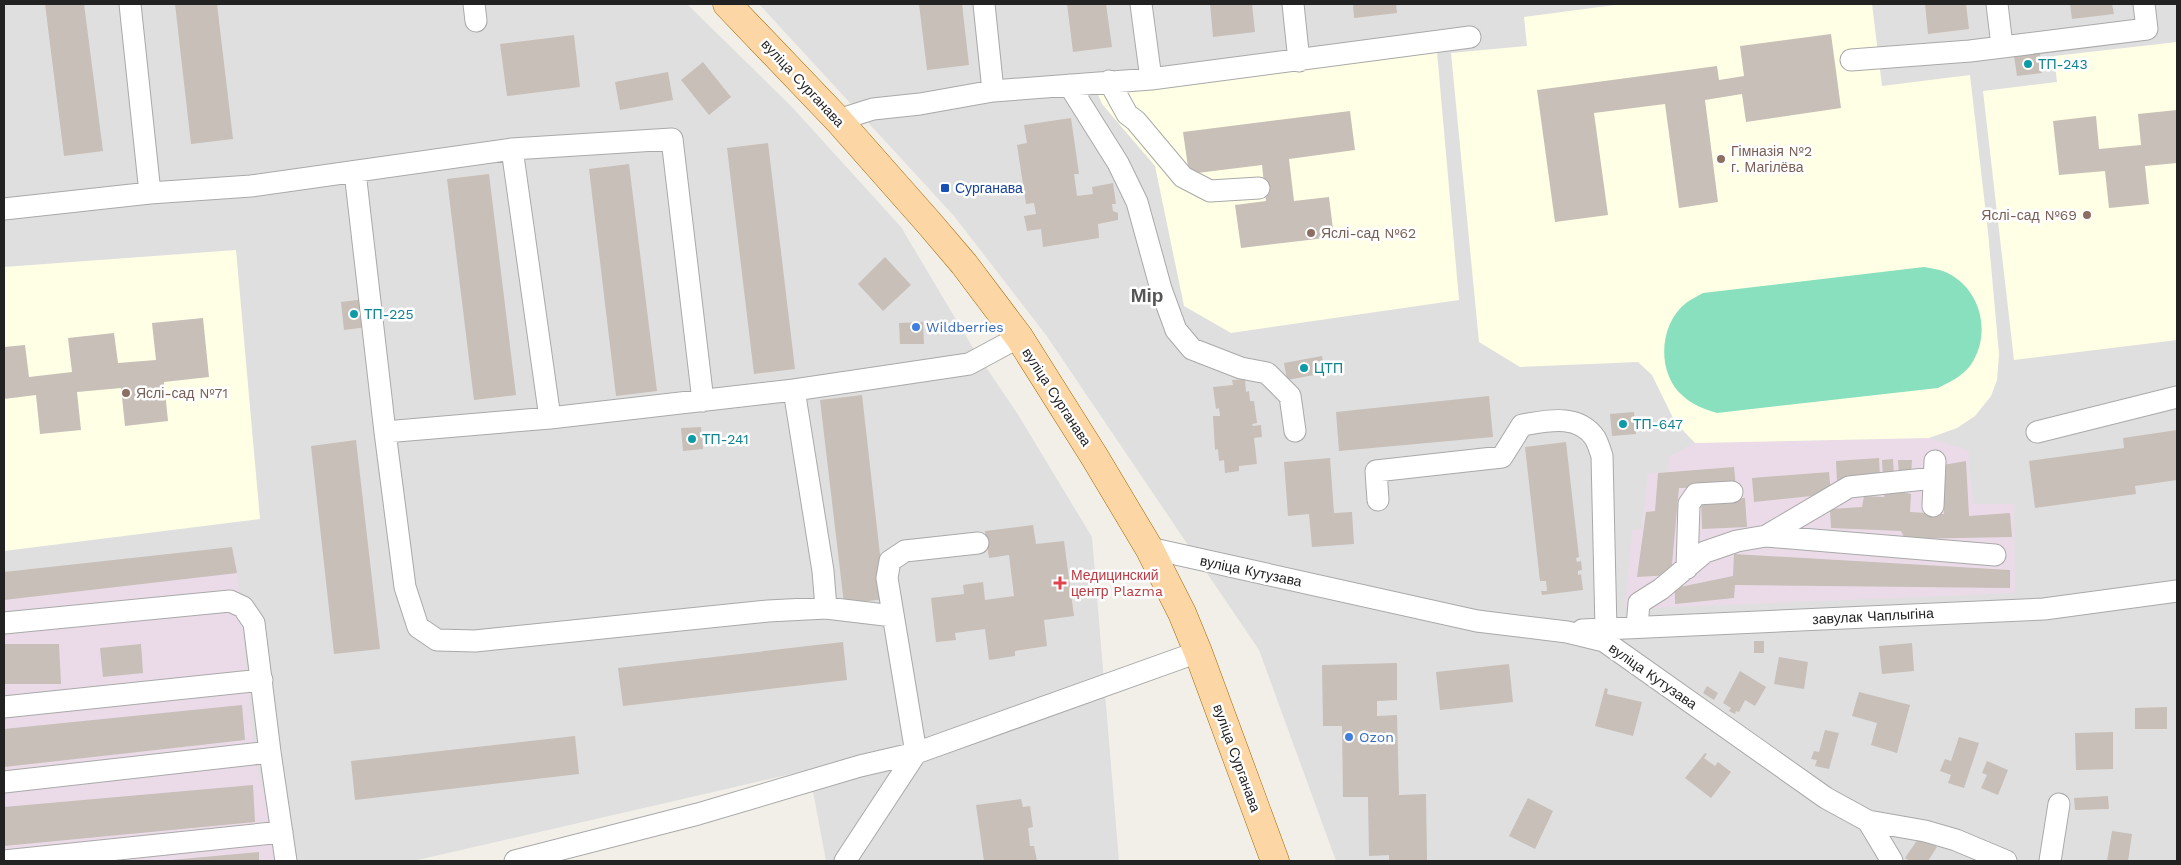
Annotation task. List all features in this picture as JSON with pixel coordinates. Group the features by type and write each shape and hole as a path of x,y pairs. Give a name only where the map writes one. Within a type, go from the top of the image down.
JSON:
{"main road":[{"name":"вуліца Сурганава","path":"727,4 838,120 964,264 1019,337 1149,548 1182,613 1275,861"}],"street":[{"path":"130,4 150,193"},
{"path":"984,4 993,91"},
{"path":"1141,4 1151,80"},
{"path":"1293,4 1299,61"},
{"path":"1997,4 2002,46"},
{"path":"1851,60 1970,51 2147,29 2144,4"},
{"path":"838,120 873,109 993,91 1151,80 1470,37"},
{"path":"1109,82 1127,114 1136,121 1183,176 1210,191 1259,188"},
{"path":"1069,85 1118,163 1137,202 1161,289 1176,330 1192,349 1241,368 1267,373 1290,396 1295,432"},
{"path":"4,209 150,193 251,186 512,149 672,138 703,400"},
{"path":"512,149 550,418"},
{"path":"355,172 405,587 418,626 437,640 475,641 768,611 826,608 893,616"},
{"path":"385,432 550,418 794,390 969,364 1019,337"},
{"path":"794,390 823,571 826,608"},
{"path":"2037,432 2177,397"},
{"path":"1378,500 1376,471 1502,457 1522,426 1568,420 1584,428 1595,438 1602,456 1606,629"},
{"path":"1766,536 1850,487 1935,470 1933,506"},
{"path":"1687,568 1689,504 1696,494 1732,492"},
{"path":"1637,627 1639,603 1653,595 1704,552 1737,541 1766,536 1995,555"},
{"path":"845,861 916,752 887,578 890,561 905,551 978,543"},
{"name":"вуліца Кутузава","path":"1149,548 1477,621 1567,632 1604,641 1826,798 1868,821 1925,831 1956,840 2006,861"},
{"name":"завулак Чаплыгіна","path":"1567,632 1637,627 2044,609 2177,591"},
{"path":"4,623 230,601 243,607 254,623 286,861"},
{"path":"515,861 698,814 860,766 916,752 1198,652"},
{"path":"4,707 262,680"},
{"path":"4,782 270,752"},
{"path":"2050,861 2059,804"},
{"path":"1868,821 1892,861"},
{"path":"4,861 282,832"}],"shaded area":[{"path":"4,4 687,4 792,107 901,227 973,348 1017,413 1092,537 1119,861 826,861 809,770 413,861 4,861"},
{"path":"759,4 2177,4 2177,861 1336,861 1259,650 1046,335 954,216"},
{"name":"Гімназія №2 г. Магілёва","path":"1622,4 1872,4 1882,86 1970,75 1988,232 1999,354 1997,380 1991,396 1975,416 1957,428 1929,438 1695,443 1675,422 1652,375 1638,362 1520,367 1479,342 1451,53 1527,46 1524,17"},
{"name":"Яслі-сад №69","path":"2177,42 2177,340 2014,360 1983,91 2057,82 2054,56"},
{"name":"Яслі-сад №62","path":"1437,52 1459,300 1231,333 1184,306 1155,166 1102,104 1097,92"},
{"name":"Яслі-сад №71","path":"236,250 260,519 4,551 4,267"},
{"path":"1929,438 1968,450 1973,504 2014,504 2015,593 1625,609 1632,530 1642,529 1648,473 1668,472 1669,457 1695,443"},
{"path":"233,551 237,573 255,760 282,861 4,861 4,573"}],"green space":[{"path":"1924,267 1943,271 1956,278 1966,288 1974,299 1982,326 1981,340 1970,366 1959,376 1938,388 1717,413 1699,406 1683,396 1674,386 1668,375 1664,349 1670,323 1686,303 1703,293"}],"building":[{"path":"45,4 84,4 103,151 64,156"},
{"path":"175,4 217,4 233,139 191,144"},
{"path":"919,4 962,4 969,65 927,70"},
{"path":"1067,4 1106,4 1112,47 1073,52"},
{"path":"1210,4 1252,4 1255,32 1213,37"},
{"path":"1353,4 1396,4 1397,13 1354,18"},
{"path":"1925,4 1966,4 1969,29 1928,34"},
{"path":"2070,4 2112,4 2114,14 2072,19"},
{"path":"1831,34 1841,108 1746,122 1742,94 1705,100 1718,202 1679,208 1665,104 1594,113 1608,215 1555,222 1537,90 1717,66 1719,80 1744,76 1740,46"},
{"path":"574,35 580,87 507,96 500,44"},
{"name":"ТП-243","path":"2040,52 2042,73 2017,76 2014,56"},
{"path":"703,62 731,97 709,115 681,80"},
{"path":"668,72 673,100 620,110 615,82"},
{"path":"2177,110 2177,163 2145,166 2149,204 2109,208 2105,171 2059,175 2053,121 2096,116 2099,149 2141,145 2138,114"},
{"path":"1350,111 1355,150 1289,159 1294,201 1329,197 1334,237 1241,248 1235,205 1266,201 1262,165 1189,174 1183,132"},
{"path":"1071,118 1079,174 1074,174 1077,196 1093,194 1092,187 1113,183 1116,204 1112,204 1113,211 1118,213 1118,220 1098,224 1099,238 1043,247 1041,229 1027,231 1024,216 1036,214 1034,203 1026,204 1017,145 1027,143 1024,125"},
{"path":"768,143 795,369 754,374 727,148"},
{"path":"629,164 657,391 616,396 589,169"},
{"path":"489,174 516,395 474,400 447,179"},
{"path":"885,257 911,285 883,311 858,284"},
{"name":"ТП-225","path":"365,299 368,327 344,330 341,302"},
{"path":"203,318 209,377 164,382 168,421 125,426 121,388 77,392 81,430 40,434 36,395 4,399 4,347 25,345 29,377 72,372 68,338 114,333 118,363 156,360 152,323"},
{"path":"923,322 924,344 900,344 899,323"},
{"name":"ЦТП","path":"1322,356 1325,373 1287,380 1284,363"},
{"path":"1245,379 1246,392 1249,391 1250,401 1254,401 1257,423 1252,424 1253,426 1261,425 1262,437 1254,438 1257,464 1239,466 1239,471 1225,473 1224,460 1219,461 1218,449 1215,450 1213,416 1220,416 1219,408 1216,409 1213,387 1233,385 1232,380"},
{"path":"862,395 885,599 844,604 820,400"},
{"path":"1489,396 1493,437 1339,451 1336,412"},
{"name":"ТП-647","path":"1634,412 1636,434 1612,436 1610,414"},
{"name":"ТП-241","path":"701,427 703,449 683,451 681,428"},
{"path":"2177,430 2177,480 2135,486 2136,494 2035,508 2029,461 2124,448 2123,438"},
{"path":"356,440 380,649 334,654 311,446"},
{"path":"1566,442 1579,557 1576,558 1577,562 1581,561 1582,570 1578,571 1578,575 1581,574 1583,590 1542,595 1541,591 1547,591 1546,581 1540,581 1525,447"},
{"path":"1330,458 1334,513 1352,512 1354,544 1312,547 1309,514 1288,516 1284,462"},
{"path":"1879,458 1880,478 1837,482 1836,461"},
{"path":"1893,459 1894,477 1883,479 1882,460"},
{"path":"1898,460 1912,460 1911,475 1899,476"},
{"path":"1966,461 1969,516 2010,513 2012,537 1905,539 1901,531 1831,528 1830,509 1862,507 1864,496 1884,497 1886,488 1911,494 1910,512 1944,514 1943,465"},
{"path":"1734,467 1736,487 1679,488 1671,575 1637,577 1646,512 1655,511 1658,473"},
{"path":"1829,472 1831,494 1754,502 1752,478"},
{"path":"1745,498 1747,527 1702,529 1701,499"},
{"path":"1033,525 1036,544 1064,541 1074,616 1044,620 1047,646 1015,651 1015,656 989,660 985,629 955,633 956,640 936,642 931,598 964,594 963,585 983,582 985,600 1014,596 1009,555 989,558 985,531"},
{"path":"232,547 237,573 4,600 4,572"},
{"path":"1734,554 2010,570 2010,588 1735,585 1734,598 1675,604 1675,588 1733,576"},
{"path":"1754,641 1764,641 1764,653 1754,653"},
{"path":"843,642 847,680 623,706 618,668"},
{"path":"1912,643 1914,671 1882,674 1879,646"},
{"path":"4,644 59,644 61,684 4,684"},
{"path":"141,644 143,673 103,677 100,648"},
{"path":"1779,657 1808,662 1804,689 1774,684"},
{"path":"1397,663 1397,700 1377,701 1377,716 1397,715 1399,795 1426,794 1427,861 1389,861 1389,855 1369,856 1368,797 1343,797 1342,726 1323,726 1322,665"},
{"path":"1509,664 1513,702 1440,710 1436,672"},
{"path":"1740,671 1766,687 1755,706 1745,700 1739,712 1736,711 1735,714 1729,711 1731,708 1723,703"},
{"path":"1707,686 1718,693 1714,700 1703,693"},
{"path":"1605,688 1608,689 1607,694 1642,702 1633,736 1595,726"},
{"path":"1859,692 1910,705 1897,753 1871,745 1877,723 1852,716"},
{"path":"242,705 245,740 4,767 4,729"},
{"path":"2167,707 2167,729 2135,729 2135,708"},
{"path":"1825,730 1839,733 1829,769 1815,766 1817,760 1811,759 1814,751 1819,752"},
{"path":"2113,732 2113,769 2076,770 2075,733"},
{"path":"575,736 579,774 355,800 351,761"},
{"path":"1959,737 1979,743 1964,788 1948,783 1951,775 1940,771 1945,759 1951,761"},
{"path":"1705,753 1707,754 1704,758 1715,766 1718,762 1731,772 1711,798 1685,778"},
{"path":"1987,761 2008,770 1998,795 1981,788 1987,775 1982,773"},
{"path":"253,785 255,822 4,846 4,807"},
{"path":"2108,796 2109,809 2075,810 2074,798"},
{"path":"1528,798 1553,811 1535,849 1509,836"},
{"path":"1021,799 1023,807 1030,806 1033,827 1028,828 1030,846 1034,846 1037,861 984,861 976,805"},
{"path":"2112,831 2132,834 2128,861 2107,861"},
{"path":"1920,836 1937,847 1928,861 1910,861 1905,858"},
{"path":"259,852 259,861 171,861 171,860"}],"place":[{"name":"ТП-243","path":"2028,64"},
{"name":"Гімназія №2 г. Магілёва","path":"1721,159"},
{"name":"Сурганава","path":"945,188"},
{"name":"Яслі-сад №69","path":"2087,215"},
{"name":"Яслі-сад №62","path":"1311,233"},
{"name":"ТП-225","path":"354,314"},
{"name":"Wildberries","path":"916,327"},
{"name":"ЦТП","path":"1304,368"},
{"name":"Яслі-сад №71","path":"126,393"},
{"name":"ТП-647","path":"1623,424"},
{"name":"ТП-241","path":"692,439"},
{"name":"Медицинский центр Plazma","path":"1060,583"},
{"name":"Ozon","path":"1349,737"}],"district":[{"name":"Мір","path":"1147,295"}]}
